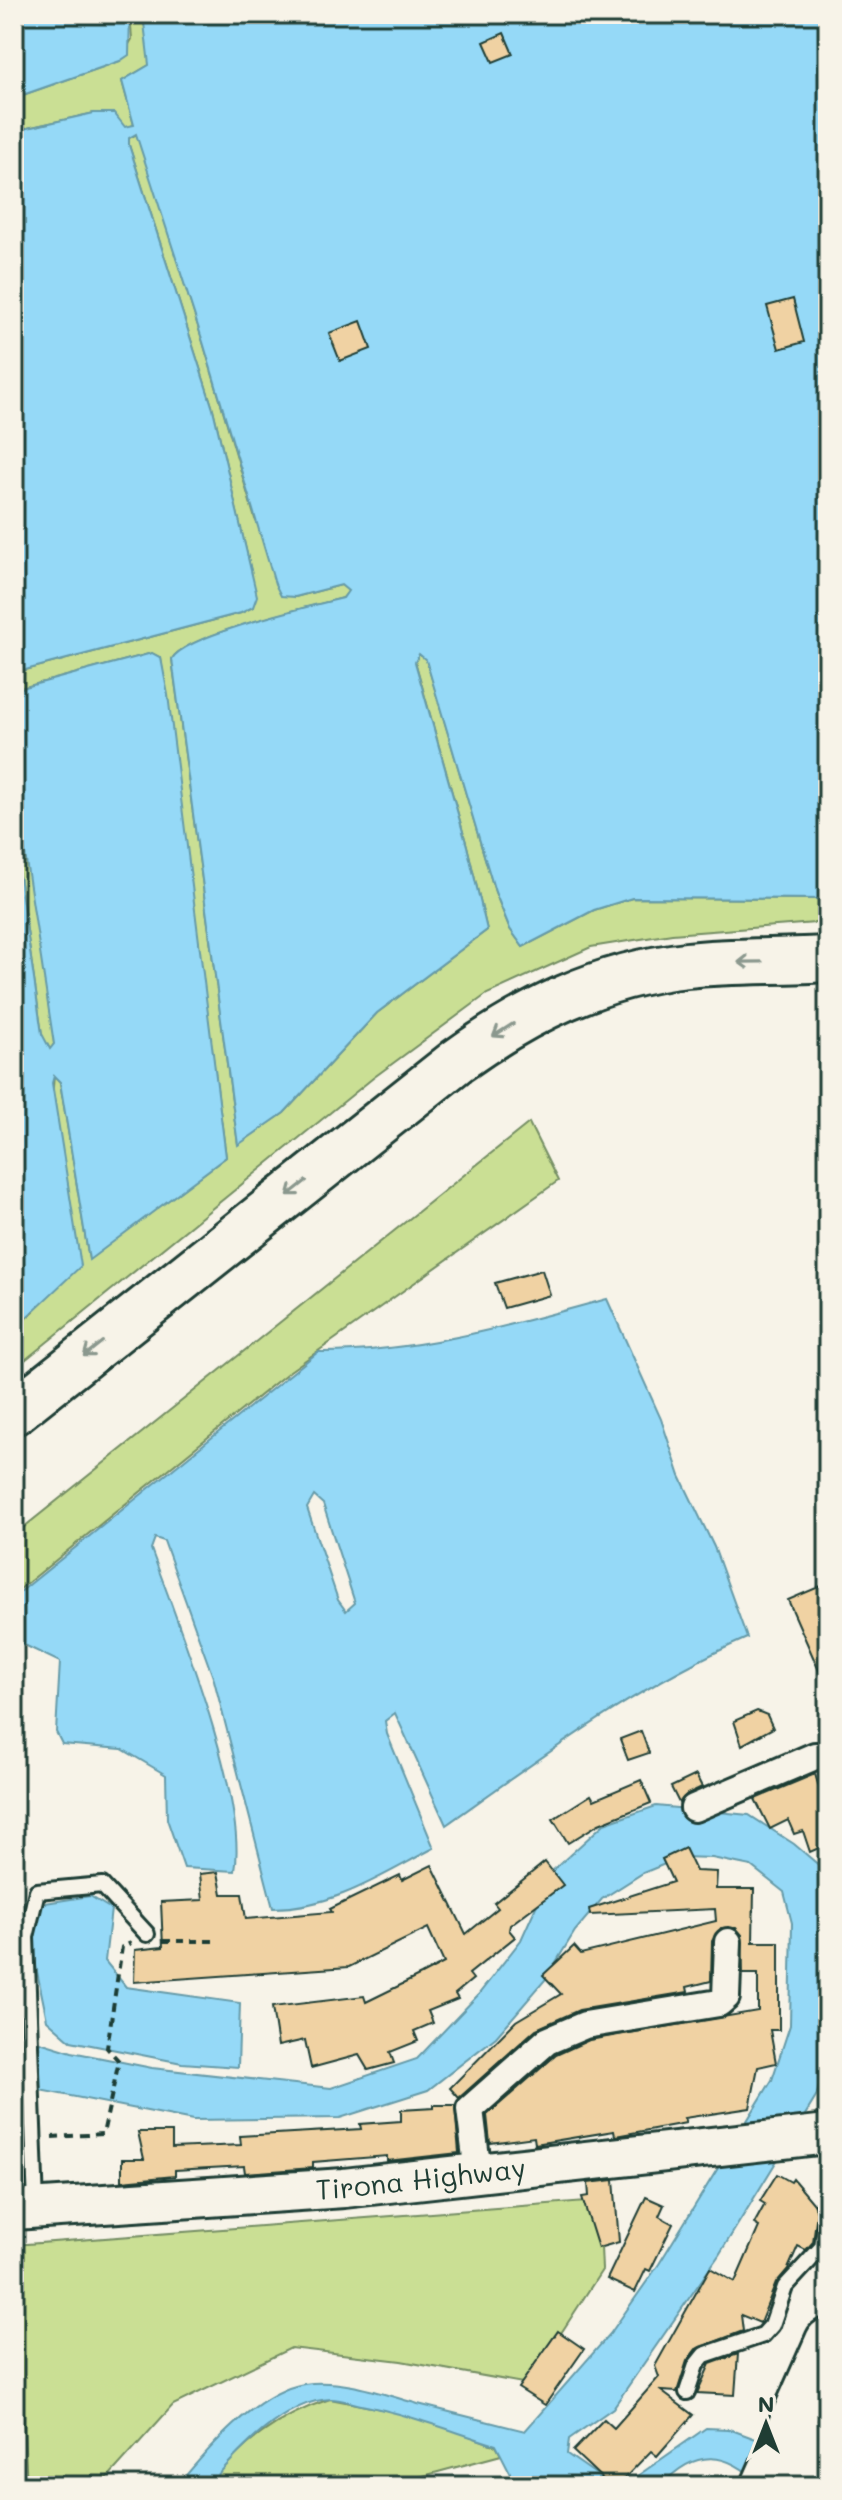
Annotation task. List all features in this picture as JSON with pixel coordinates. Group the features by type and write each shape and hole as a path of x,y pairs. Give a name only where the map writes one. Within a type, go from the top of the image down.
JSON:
{"highway":[{"path":"14,1412 445,1071 524,1016 594,985 655,970 724,962 828,959"},
{"path":"764,2486 828,2341"},
{"path":"808,2486 828,2440"}],"main road":[{"name":"Tirona Highway","path":"25,2210 196,2200 478,2174 824,2135"}],"street":[{"path":"694,1808 815,1756 828,1756"},
{"path":"478,2174 470,2109 547,2041 585,2025 719,2003 726,1997 728,1942"}],"lane":[{"path":"25,2210 34,2138 26,1937 37,1891 102,1885 147,1934"},
{"path":"687,2392 696,2365 704,2355 763,2335 772,2325 785,2287 822,2247 828,2207"}],"path":[{"path":"34,2138 103,2134 119,2061 107,2048 121,1969"}],"green space":[{"path":"130,14 143,14 150,60 149,65 122,81 134,125 125,128 94,113 14,131 14,98 120,61 132,39"},
{"path":"137,134 255,519 295,597 341,585 349,591 343,598 250,623 199,641 181,650 172,659 238,1144 284,1113 377,1013 487,930 415,661 419,654 426,659 495,892 510,929 523,947 594,910 632,898 828,899 828,922 672,934 591,947 487,994 373,1078 14,1369 14,1329 34,1311 54,1075 60,1082 89,1259 226,1157 161,658 152,653 14,690 14,673 241,613 253,607 252,576 213,409 129,145 129,138"},
{"path":"14,782 51,1012 54,1044 50,1050 42,1035 14,841"},
{"path":"529,1123 558,1181 290,1371 14,1594 14,1535"},
{"path":"599,2200 602,2270 528,2384 401,2361 291,2348 173,2405 100,2486 27,2486 14,2245"},
{"path":"330,2399 417,2416 496,2446 501,2455 386,2486 208,2486 247,2444 262,2433 294,2414"}],"water":[{"path":"14,14 130,14 129,55 120,61 14,98"},
{"path":"143,14 828,14 828,899 632,898 594,910 523,947 510,929 495,892 426,660 419,654 415,662 467,846 487,930 377,1013 284,1113 238,1145 172,659 199,640 278,614 343,598 348,591 341,585 295,597 281,596 275,584 203,342 136,134 129,138 129,145 213,409 257,596 253,607 241,613 14,673 14,131 94,113 114,113 125,127 134,125 122,81 149,65"},
{"path":"152,653 161,658 168,695 226,1157 89,1260 60,1082 54,1076 52,1083 81,1266 14,1329 14,841 42,1034 50,1049 54,1044 14,782 14,690"},
{"path":"607,1299 661,1419 680,1476 714,1547 747,1638 667,1677 629,1700 446,1825 395,1713 385,1721 387,1734 434,1848 337,1896 295,1907 273,1908 214,1680 164,1541 155,1538 151,1549 193,1664 221,1757 236,1840 235,1871 184,1868 167,1819 166,1775 122,1749 62,1744 56,1732 60,1662 14,1640 14,1597 318,1352 427,1343","holes":["314,1496 323,1504 355,1603 346,1611 338,1600 307,1508"]},
{"path":"656,1806 749,1815 794,1844 828,1873 828,2055 816,2097 719,2255 613,2408 569,2439 567,2454 613,2486 517,2486 496,2445 396,2413 331,2399 296,2409 262,2431 208,2486 177,2486 218,2440 251,2410 286,2389 304,2384 333,2383 362,2388 525,2431 610,2334 659,2264 772,2080 790,2025 792,1923 784,1892 751,1866 712,1858 682,1857 643,1873 602,1899 575,1931 545,1980 496,2037 428,2090 340,2118 193,2120 14,2085 14,2034 72,2052 152,2068 331,2088 417,2059 478,1995 521,1940 552,1871 604,1824"},
{"path":"90,1896 111,1909 105,1961 126,1987 240,2003 238,2067 182,2063 71,2041 47,2020 29,1933 39,1904"},
{"path":"706,2428 729,2429 772,2445 762,2486 736,2465 711,2458 686,2465 661,2486 623,2486"}],"building":[{"path":"504,33 513,54 493,62 484,42"},
{"path":"793,299 804,342 779,349 767,306"},
{"path":"361,321 371,349 340,361 329,333"},
{"path":"542,1270 550,1295 504,1308 495,1283"},
{"path":"828,1583 828,1691 788,1600"},
{"path":"757,1711 767,1715 773,1728 742,1745 734,1721"},
{"path":"641,1731 649,1753 628,1760 620,1739"},
{"path":"815,1774 822,1797 828,1794 828,1844 810,1852 803,1831 794,1834 788,1820 770,1829 755,1799"},
{"path":"696,1775 702,1787 687,1794 679,1803 671,1787"},
{"path":"641,1780 651,1803 599,1824 568,1843 553,1819 591,1795 594,1800"},
{"path":"685,1848 696,1871 717,1872 716,1889 754,1889 753,1942 779,1942 779,2030 770,2030 776,2063 758,2067 750,2108 684,2118 686,2123 615,2136 614,2131 535,2144 534,2137 490,2143 487,2115 556,2055 589,2040 758,2011 758,1974 743,1974 742,1935 736,1928 721,1928 712,1941 711,1981 687,1987 688,1992 579,2010 536,2029 459,2098 450,2088 516,2021 561,1994 543,1975 574,1946 581,1954 716,1921 715,1909 590,1915 589,1909 673,1882 662,1859"},
{"path":"545,1862 563,1885 510,1925 509,1930 515,1937 469,1974 473,1979 455,1994 458,1999 428,2011 433,2023 414,2031 418,2041 390,2052 394,2063 368,2070 359,2055 311,2068 305,2040 278,2046 272,2007 364,1996 366,2002 421,1975 444,1963 428,1928 349,1967 134,1982 135,1950 163,1947 161,1902 203,1900 200,1874 218,1872 222,1894 242,1894 246,1919 332,1912 330,1909 400,1875 402,1880 432,1865 466,1934 498,1908 494,1903"},
{"path":"434,2105 455,2105 459,2153 387,2161 387,2156 313,2162 313,2168 245,2173 244,2166 175,2170 175,2176 122,2181 122,2159 144,2159 138,2132 172,2132 172,2148 241,2145 240,2136 361,2129 360,2124 401,2121 401,2110 434,2108"},
{"path":"777,2174 791,2182 793,2179 814,2204 817,2212 813,2242 806,2250 798,2246 788,2269 776,2283 760,2323 741,2315 743,2331 696,2349 687,2361 677,2392 661,2391 693,2415 657,2456 651,2451 617,2486 610,2486 573,2451 604,2419 614,2428 659,2377 655,2366 710,2268 735,2282 759,2227 754,2224 765,2204 760,2201"},
{"path":"614,2180 619,2242 598,2248 582,2197 589,2196 588,2183"},
{"path":"646,2197 664,2205 659,2216 673,2224 650,2271 646,2269 635,2292 607,2279"},
{"path":"558,2331 584,2349 545,2405 518,2388"},
{"path":"738,2354 735,2395 697,2393 710,2364"}]}
